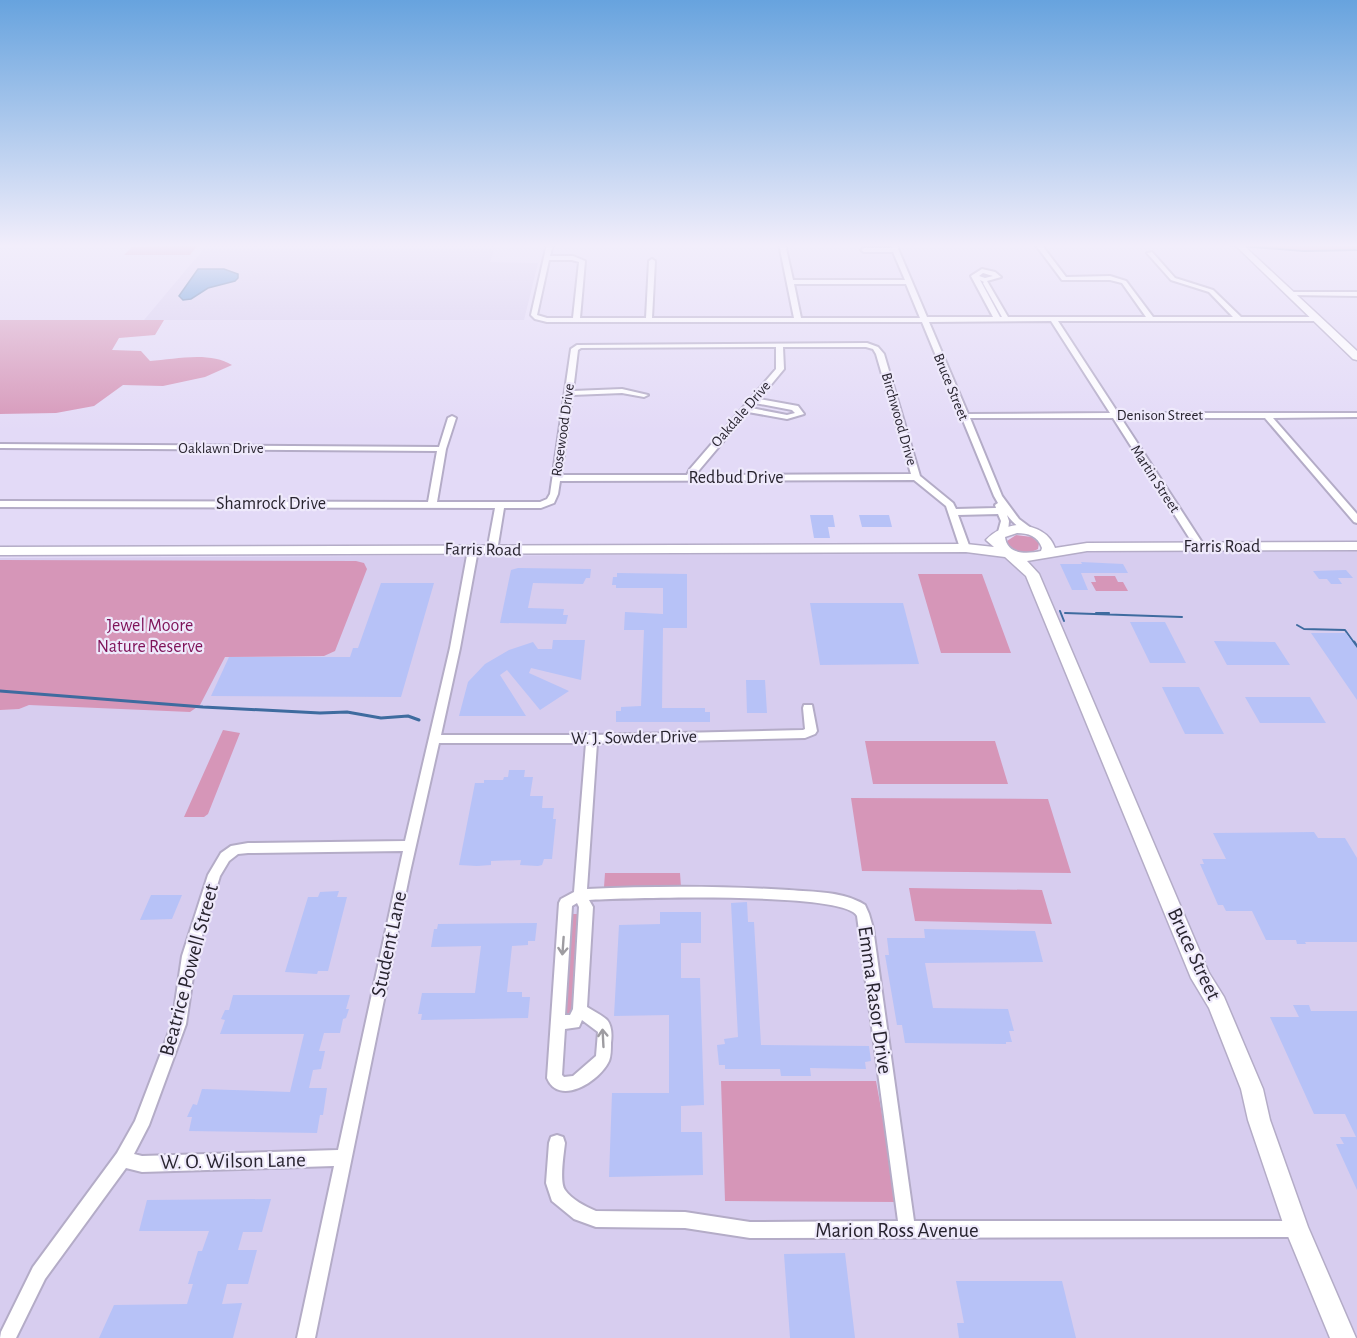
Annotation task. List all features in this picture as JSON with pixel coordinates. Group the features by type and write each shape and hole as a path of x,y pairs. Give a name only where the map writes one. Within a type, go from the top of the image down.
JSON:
{"street":[{"path":"536,306 534,315 537,318 576,320 1316,319"},
{"path":"576,320 577,306"},
{"path":"649,320 650,306"},
{"path":"796,306 798,319"},
{"name":"Bruce Street","path":"919,306 998,496 1016,521 1037,534"},
{"path":"991,306 998,319"},
{"path":"999,306 1006,319"},
{"path":"1142,306 1151,319"},
{"path":"1226,306 1239,319"},
{"path":"1304,306 1357,357"},
{"name":"Martin Street","path":"1053,319 1200,547"},
{"name":"Birchwood Drive","path":"779,346 867,345 876,348 880,354 916,477 950,505 966,548"},
{"name":"Rosewood Drive","path":"541,505 551,501 575,349 579,346 779,346"},
{"name":"Oakdale Drive","path":"690,478 693,471 780,369 779,346"},
{"path":"569,393 622,391 644,395"},
{"path":"746,409 787,417 800,414 795,408 753,400"},
{"path":"1267,415 1357,520"},
{"name":"Denison Street","path":"963,416 1357,415"},
{"path":"432,504 442,449 452,418"},
{"name":"Oaklawn Drive","path":"0,446 442,449"},
{"name":"Redbud Drive","path":"556,478 916,477"},
{"name":"Bruce Street","path":"998,496 1005,521 999,545 1032,574 1201,978 1217,1003 1252,1089 1258,1119 1297,1229 1343,1338"},
{"name":"Shamrock Drive","path":"0,504 541,505"},
{"path":"492,551 500,505"},
{"path":"953,512 1001,511"},
{"name":"Farris Road","path":"966,548 986,543 1001,534 1016,529 1087,547"},
{"path":"1032,574 1035,562 1049,545 1037,534"},
{"name":"Farris Road","path":"0,551 966,548 1030,558 1087,547 1357,546"},
{"name":"Student Lane","path":"306,1338 433,739 455,648 473,550"},
{"name":"W. J. Sowder Drive","path":"433,739 592,739 805,734 811,731 807,708"},
{"path":"557,1022 574,1022 580,1010 586,907 580,895 592,739"},
{"name":"Beatrice Powell Street","path":"7,1338 39,1273 123,1159 141,1125 179,1024 189,956 214,875 221,861 235,850 248,848 410,846"},
{"path":"580,895 566,903 552,1072 557,1083 570,1085 599,1064 603,1058 605,1032 602,1025 580,1010"},
{"name":"Emma Rasor Drive","path":"580,895 816,896 841,899 860,908 866,928 907,1229"},
{"name":"Marion Ross Avenue","path":"557,1143 554,1183 558,1195 571,1207 596,1219 685,1220 750,1230 1297,1229"},
{"name":"W. O. Wilson Lane","path":"123,1159 142,1164 344,1158"}],"shaded area":[{"path":"155,306 527,306 524,320 144,320"},
{"path":"1357,551 1357,1338 0,1338 0,558"}],"green space":[{"path":"0,320 164,320 155,335 119,338 112,350 141,351 150,361 203,357 232,365 205,377 163,386 123,385 94,406 56,413 0,414"},
{"path":"1016,535 1032,537 1039,543 1038,549 1024,552 1012,548 1007,541"},
{"name":"Jewel Moore Nature Reserve","path":"0,560 356,561 364,563 367,569 335,651 324,656 225,657 200,705 190,712 29,705 19,709 0,710"},
{"path":"918,574 982,574 1011,653 941,653"},
{"path":"1094,576 1115,576 1118,582 1123,582 1128,591 1096,591 1091,582 1096,582"},
{"path":"223,730 240,733 208,814 204,817 184,817"},
{"path":"865,741 995,741 1008,784 873,784"},
{"path":"851,798 1048,799 1071,873 862,871"},
{"path":"605,873 680,873 681,887 604,887"},
{"path":"909,888 1042,890 1052,924 915,921"},
{"path":"569,914 580,914 573,1011 569,1015 563,1015"},
{"path":"721,1081 876,1081 898,1202 725,1201"}],"building":[{"path":"810,515 833,515 835,527 828,527 830,538 814,538"},
{"path":"859,515 889,515 892,527 862,527"},
{"path":"1081,562 1123,564 1128,573 1081,573 1088,590 1072,590 1060,564 1082,564"},
{"path":"518,568 591,569 590,578 586,578 583,584 533,583 528,608 564,609 563,615 568,615 566,624 500,623 511,570"},
{"path":"1346,570 1353,578 1338,578 1342,584 1331,584 1327,579 1319,579 1313,571"},
{"path":"617,573 687,574 687,628 663,628 662,708 705,708 705,712 710,712 710,722 616,722 616,711 621,711 621,707 641,706 644,630 624,630 625,612 663,614 663,588 616,588 616,585 612,585 613,577 617,577"},
{"path":"381,583 434,583 401,697 211,696 229,657 350,657 353,648 358,648"},
{"path":"810,603 903,603 919,664 820,665"},
{"path":"1130,622 1165,622 1186,663 1150,663"},
{"path":"1311,633 1346,633 1357,648 1357,700"},
{"path":"553,640 585,640 581,680 531,668 529,673 569,691 540,710 507,670 500,675 526,716 459,716 468,682 485,664 509,650 533,642 538,649 552,649"},
{"path":"1214,641 1275,642 1290,665 1227,665"},
{"path":"746,680 765,680 767,713 747,713"},
{"path":"1162,687 1199,687 1224,734 1185,734"},
{"path":"1245,697 1310,697 1326,723 1260,723"},
{"path":"509,770 525,770 524,777 533,777 530,796 543,796 542,808 554,808 553,819 556,819 552,859 544,859 542,865 538,866 520,865 521,860 491,861 491,865 459,865 475,783 484,783 484,780 503,780 504,777 508,777"},
{"path":"1314,832 1318,838 1345,838 1357,858 1357,942 1297,944 1296,940 1266,940 1252,911 1226,911 1223,905 1218,905 1200,864 1204,864 1202,859 1226,859 1213,833"},
{"path":"339,891 337,897 347,897 328,971 318,971 317,974 285,972 308,897 318,897 320,892"},
{"path":"151,895 182,895 172,919 140,920"},
{"path":"747,902 748,922 754,922 761,1045 869,1046 871,1061 865,1062 866,1069 810,1068 811,1076 781,1076 780,1069 725,1069 725,1065 719,1065 717,1045 725,1044 724,1039 738,1037 731,903"},
{"path":"660,912 701,912 701,943 681,943 681,978 700,978 704,1105 681,1106 681,1132 702,1132 703,1175 609,1177 612,1093 669,1093 669,1015 614,1016 619,925 660,924"},
{"path":"537,923 535,941 528,941 528,945 512,946 507,992 522,992 522,997 530,997 528,1018 421,1020 422,1014 418,1014 422,993 475,993 481,946 431,947 434,929 437,929 438,924"},
{"path":"924,929 1035,931 1043,962 925,963 933,1008 1008,1009 1014,1031 1009,1031 1012,1042 1006,1042 1006,1044 905,1043 902,1025 897,1025 885,955 889,955 887,938 925,938"},
{"path":"233,995 350,995 346,1009 349,1009 346,1018 343,1019 340,1033 324,1033 319,1051 325,1051 321,1069 313,1070 309,1088 327,1088 323,1115 320,1115 317,1133 189,1131 192,1117 187,1117 193,1104 197,1105 202,1089 290,1092 304,1034 220,1034 225,1020 221,1019 225,1010 229,1010"},
{"path":"1293,1005 1309,1005 1311,1011 1357,1011 1357,1190 1336,1144 1344,1144 1340,1137 1356,1137 1345,1114 1314,1114 1270,1017 1299,1017"},
{"path":"271,1199 262,1232 243,1232 238,1250 257,1250 248,1284 227,1284 222,1304 242,1303 233,1338 99,1338 114,1305 187,1304 193,1284 188,1284 198,1251 202,1251 209,1231 139,1231 147,1200"},
{"path":"845,1253 855,1338 790,1338 784,1254"},
{"path":"956,1281 1062,1281 1076,1338 959,1338 957,1323 964,1323"}],"waterway":[{"path":"1060,611 1064,621"},
{"path":"1065,613 1182,617"},
{"path":"1096,613 1109,613"},
{"path":"1297,625 1304,629 1345,630 1355,644"},
{"path":"1354,642 1357,647"},
{"path":"0,691 203,707 320,713 347,712 381,718 408,716 419,720"}]}
